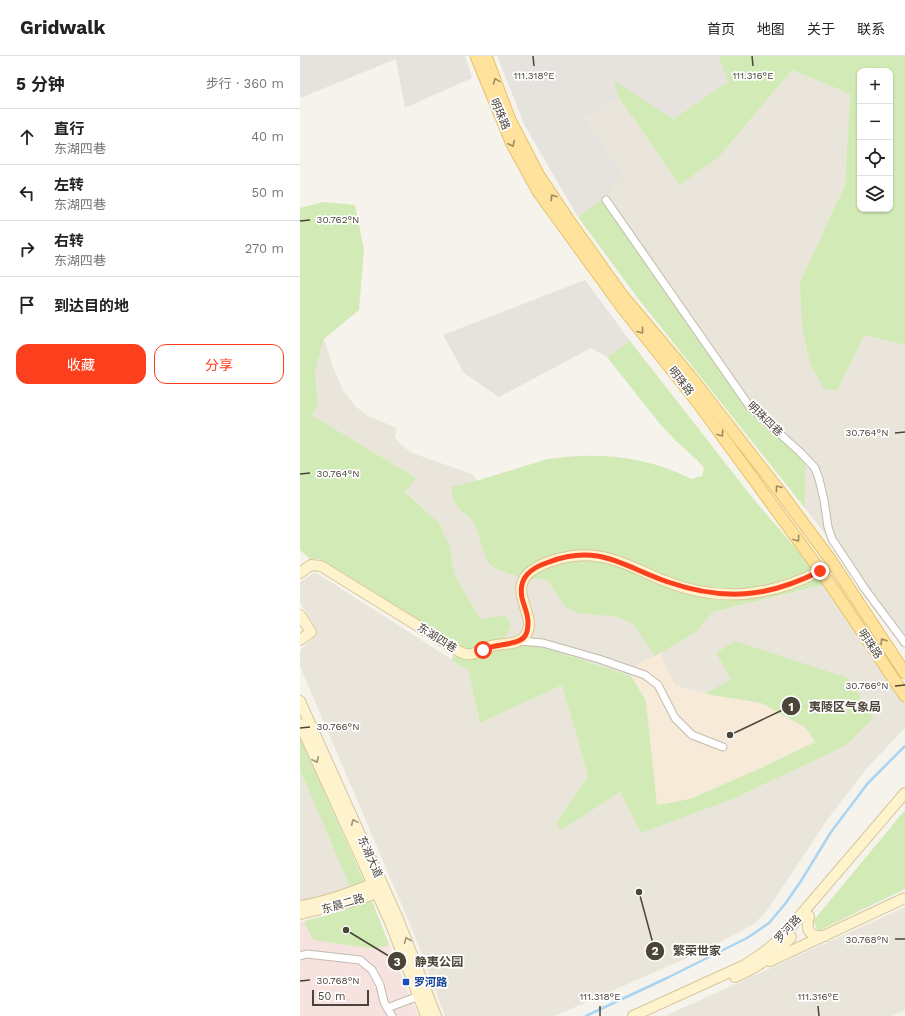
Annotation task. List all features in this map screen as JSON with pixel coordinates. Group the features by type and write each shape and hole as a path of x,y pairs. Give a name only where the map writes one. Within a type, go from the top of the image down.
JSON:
{"main road":[{"name":"明珠路","path":"476,56 512,144 539,193 621,306 698,403 820,571 905,696"},
{"name":"明珠路","path":"486,56 510,120 538,174 570,222 622,295 690,376 778,489 830,559 905,673"},
{"path":"519,641 526,636 528,629 528,617 521,590 524,578 528,572 560,558 586,554 603,556 625,563 666,581 682,586 726,594 749,594 777,589 801,581 820,571"},
{"name":"东湖四巷","path":"300,573 311,566 321,566 465,655 477,653 489,646 519,641"},
{"path":"300,615 311,632 300,640"},
{"name":"东湖大道","path":"300,700 379,887 390,922 426,1016"},
{"name":"东湖大道","path":"300,724 379,887 406,939 436,1016"},
{"name":"罗河路","path":"633,1016 744,965 769,948 781,938 905,793"},
{"name":"罗河路","path":"750,970 775,953 786,943 905,803"},
{"name":"东晨二路","path":"300,906 379,887"},
{"name":"东晨二路","path":"300,914 350,902 379,887"},
{"name":"罗河路","path":"650,1016 905,898"},
{"path":"809,916 807,922 808,931 812,935 825,936"}],"street":[{"name":"明珠四巷","path":"606,200 750,407 800,452 815,468 819,479 828,527 832,539 864,589 905,643"},
{"path":"519,641 544,643 599,658 645,675 658,685 675,718 692,735 723,747"},
{"path":"300,956 307,954 360,960 372,970 380,985 384,1002 392,1016"},
{"path":"387,1008 419,996"}],"shaded area":[{"path":"300,56 465,56 472,78 405,108 396,59 300,98"},
{"path":"497,56 718,56 728,82 673,119 613,81 619,98 584,118 622,176 603,199 578,217 525,126"},
{"path":"792,70 850,94 845,185 800,282 837,391 865,335 905,345 905,640 805,508 805,463 747,409 603,199 584,118 619,98 680,185 719,157"},
{"path":"585,280 630,341 607,357 591,348 499,397 464,373 443,335"},
{"path":"324,339 333,367 343,390 355,406 368,416 397,428 395,437 399,443 412,453 472,474 478,481 471,483 465,514 471,518 480,536 484,554 503,572 548,581 565,607 578,613 617,617 633,624 655,656 638,664 631,676 543,647 520,645 504,640 507,634 491,617 482,620 456,577 450,547 439,523 405,491 416,478 312,415 318,405 315,371"},
{"path":"315,572 468,670 480,723 562,685 588,776 557,822 620,792 641,833 733,799 845,746 732,679 705,694 674,685 660,653 695,633 713,612 826,584 905,704 905,728 867,768 827,820 766,912 754,924 707,949 555,1016 445,1016 412,929 300,666 300,651 318,632 300,602 300,582"},
{"path":"660,653 675,685 705,694 761,703 806,728 815,742 690,799 657,805 646,701 631,676 638,664"},
{"path":"300,770 350,887 321,897 300,900"},
{"path":"372,901 418,1016 300,1016 300,922"},
{"path":"905,907 905,1010 892,1016 665,1016"}],"green space":[{"path":"718,56 905,56 905,345 865,335 837,391 824,389 810,363 802,326 800,282 845,185 850,94 792,70 719,157 680,185 619,98 613,80 673,119 728,82"},
{"path":"603,199 747,408 805,463 805,508 637,297 578,217"},
{"path":"323,202 355,205 364,250 359,310 324,339 315,371 318,405 312,415 416,478 405,492 439,523 450,547 456,577 482,620 491,617 504,616 509,620 511,627 504,640 520,645 543,647 631,676 646,701 657,805 690,799 815,742 806,728 761,703 705,694 731,679 716,653 735,641 848,678 874,717 845,746 733,799 641,833 620,792 560,831 557,822 588,776 562,685 480,723 468,670 451,660 460,645 320,559 310,559 300,550 300,208"},
{"path":"630,341 751,496 826,584 713,612 695,633 655,656 633,624 617,617 578,613 565,607 548,581 511,574 492,566 485,557 474,524 470,517 458,508 452,495 452,487 548,459 566,457 598,456 630,459 646,462 676,472 691,479 702,476 704,468 660,424 607,357"},
{"path":"300,738 364,881 350,887 300,770"},
{"path":"905,810 905,889 818,931 813,921"},
{"path":"372,901 389,945 375,949 313,940 304,921 328,915"}],"waterway":[{"path":"586,1016 747,938 769,923 785,904 831,832 868,783 905,746"}],"place":[{"name":"夷陵区气象局","path":"730,735"},
{"name":"繁荣世家","path":"639,892"},
{"name":"静夷公园","path":"346,930"},
{"name":"罗河路","path":"406,982"}],"route":[{"path":"483,650 489,646 513,643 526,636 528,629 528,617 521,590 524,578 528,572 560,558 586,554 603,556 625,563 666,581 682,586 715,593 738,595 759,593 777,589 801,581 820,571"}]}
